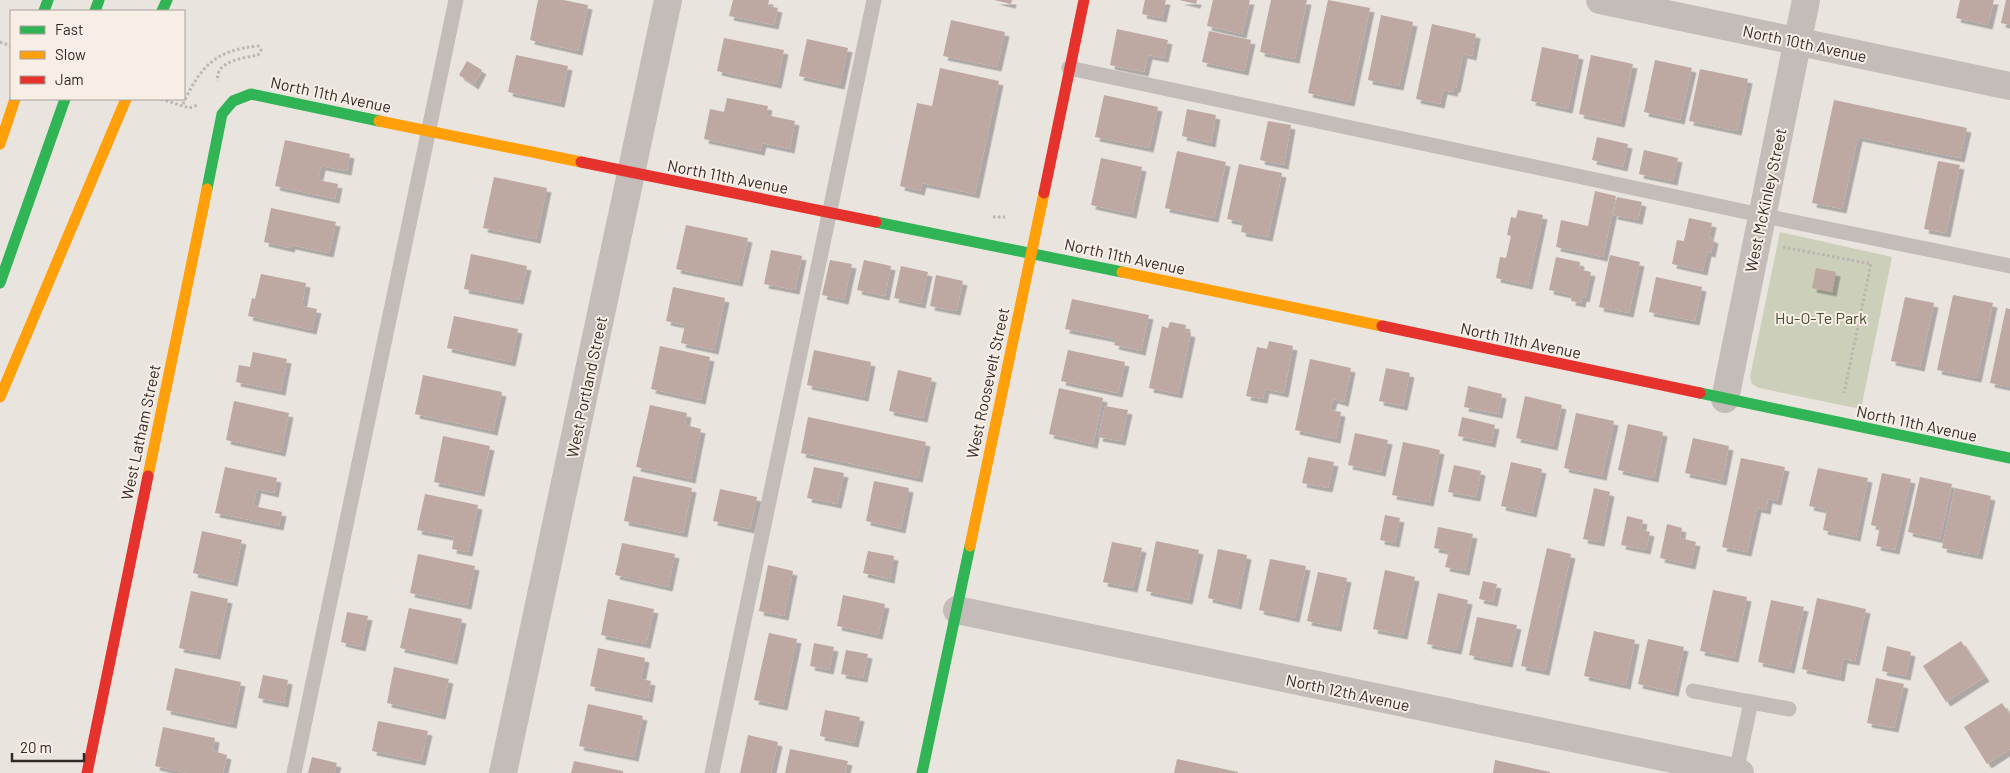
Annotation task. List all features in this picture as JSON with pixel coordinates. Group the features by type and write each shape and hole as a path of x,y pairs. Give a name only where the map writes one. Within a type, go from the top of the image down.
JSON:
{"main road":[{"name":"West Roosevelt Street","path":"922,773 1084,0"},
{"name":"North 11th Avenue","path":"233,101 251,94 1031,253 2010,458"},
{"path":"0,144 15,100"},
{"path":"0,284 65,100"},
{"path":"0,397 126,100"},
{"name":"West Latham Street","path":"87,773 222,114 233,101"}],"street":[{"name":"West Portland Street","path":"503,773 668,0"},
{"name":"North 10th Avenue","path":"1600,0 2010,86"},
{"name":"West McKinley Street","path":"1725,399 1806,0"},
{"name":"North 12th Avenue","path":"957,610 1738,773"}],"lane":[{"path":"294,773 456,0"},
{"path":"712,773 874,0"},
{"path":"1070,68 2010,266"},
{"path":"1693,691 1789,709"},
{"path":"1738,773 1750,702"}],"path":[{"path":"185,100 192,84 204,69 222,55 239,48 258,46 261,50 258,55 232,62 219,69 217,75 222,87"},
{"path":"165,100 183,104 190,108 197,106"},
{"path":"183,104 185,100"},
{"path":"1783,247 1871,264 1844,393"}],"green space":[{"name":"Hu-O-Te Park","path":"1780,232 1892,257 1861,409 1759,388 1752,384 1750,377"}],"building":[{"path":"538,0 563,0 588,5 578,51 530,40"},
{"path":"733,0 769,0 768,6 778,8 774,25 729,16"},
{"path":"994,0 1012,0 1011,4"},
{"path":"1145,0 1166,0 1162,18 1142,14"},
{"path":"1179,0 1197,0 1196,4"},
{"path":"1213,0 1250,0 1242,34 1207,26"},
{"path":"1271,0 1307,0 1295,59 1260,52"},
{"path":"1328,0 1370,8 1350,102 1308,93"},
{"path":"1960,0 1994,0 1988,25 1956,18"},
{"path":"2006,0 2010,0 2010,25 2001,23"},
{"path":"1381,15 1413,22 1399,86 1368,80"},
{"path":"951,20 1005,32 997,67 943,56"},
{"path":"1432,24 1476,34 1472,56 1463,54 1456,88 1454,88 1453,92 1443,90 1440,104 1416,99"},
{"path":"1117,29 1168,40 1164,58 1148,55 1144,72 1110,65"},
{"path":"1209,31 1251,40 1244,71 1202,62"},
{"path":"724,38 784,50 777,84 717,71"},
{"path":"807,39 848,48 840,85 799,76"},
{"path":"1542,47 1579,55 1568,109 1531,101"},
{"path":"516,55 568,66 560,103 508,92"},
{"path":"1591,55 1633,64 1620,123 1579,114"},
{"path":"1655,60 1692,68 1680,120 1644,112"},
{"path":"467,61 482,70 474,85 459,75"},
{"path":"940,68 999,81 975,194 922,183 920,191 900,186 917,103 932,106"},
{"path":"1700,69 1748,79 1737,131 1689,121"},
{"path":"1104,95 1158,107 1149,148 1095,137"},
{"path":"727,98 768,106 766,115 795,121 790,149 762,143 760,151 704,139 710,109 724,112"},
{"path":"1834,100 1967,128 1960,158 1858,137 1842,209 1812,203"},
{"path":"1187,109 1216,115 1211,143 1182,136"},
{"path":"1268,121 1291,125 1284,165 1260,160"},
{"path":"1597,137 1628,144 1623,167 1592,160"},
{"path":"285,140 350,154 347,171 321,166 318,180 338,184 335,199 275,186"},
{"path":"1644,150 1678,158 1673,181 1639,174"},
{"path":"1177,151 1226,162 1214,218 1165,208"},
{"path":"1101,158 1142,167 1132,214 1091,205"},
{"path":"1938,161 1960,165 1946,233 1924,229"},
{"path":"1239,164 1282,173 1268,237 1241,232 1243,222 1227,219"},
{"path":"494,177 547,188 536,239 483,228"},
{"path":"1595,191 1616,196 1603,257 1556,247 1561,220 1588,226"},
{"path":"1617,197 1642,202 1638,220 1613,215"},
{"path":"271,208 336,222 329,253 291,245 290,248 264,242"},
{"path":"1518,210 1543,215 1528,285 1496,278 1500,257 1506,258 1511,236 1507,235 1511,217 1516,218"},
{"path":"1689,218 1712,223 1709,237 1714,239 1711,253 1707,252 1703,271 1672,264 1677,240 1684,241"},
{"path":"686,225 748,238 738,282 676,269"},
{"path":"771,250 802,256 795,290 764,284"},
{"path":"471,254 527,266 519,300 464,289"},
{"path":"1610,255 1640,262 1629,313 1599,307"},
{"path":"1556,257 1580,262 1579,269 1591,272 1585,298 1582,297 1581,303 1571,301 1572,295 1549,290"},
{"path":"830,260 852,264 844,300 822,295"},
{"path":"864,260 891,266 885,296 857,290"},
{"path":"901,266 928,272 921,304 894,298"},
{"path":"1816,268 1836,272 1832,292 1812,288"},
{"path":"261,274 306,283 302,306 317,309 312,330 248,316 252,298 255,299"},
{"path":"936,275 963,281 956,311 930,306"},
{"path":"1656,277 1702,287 1695,321 1649,312"},
{"path":"673,287 725,298 714,350 681,343 685,325 666,321"},
{"path":"1953,295 1993,303 1977,378 1937,370"},
{"path":"1905,297 1934,303 1920,367 1891,361"},
{"path":"1072,299 1149,315 1141,351 1114,345 1116,339 1065,329"},
{"path":"2006,308 2010,309 2010,387 1990,383"},
{"path":"454,316 518,329 511,362 447,348"},
{"path":"1170,322 1186,325 1185,331 1191,333 1178,394 1149,388 1162,326 1168,328"},
{"path":"1269,341 1293,346 1284,393 1265,389 1263,399 1246,396 1257,347 1267,349"},
{"path":"660,346 710,357 701,400 651,389"},
{"path":"814,350 871,362 864,397 807,385"},
{"path":"1068,350 1125,362 1118,393 1061,381"},
{"path":"253,352 287,359 281,391 236,382 239,365 250,367"},
{"path":"1310,359 1351,368 1344,402 1333,399 1330,410 1341,412 1336,439 1295,430"},
{"path":"1386,368 1410,373 1403,406 1379,401"},
{"path":"898,370 932,378 923,418 889,411"},
{"path":"423,375 502,392 493,431 415,414"},
{"path":"1468,386 1502,394 1498,414 1464,407"},
{"path":"1059,388 1103,398 1093,444 1049,434"},
{"path":"1525,396 1562,405 1553,446 1516,438"},
{"path":"234,401 289,413 281,452 226,440"},
{"path":"650,405 687,413 685,425 701,429 691,479 636,467"},
{"path":"1105,406 1128,410 1121,441 1098,437"},
{"path":"1576,413 1614,421 1602,476 1564,468"},
{"path":"808,417 926,442 918,478 801,453"},
{"path":"1462,417 1495,425 1491,443 1458,436"},
{"path":"1628,424 1663,432 1654,478 1618,470"},
{"path":"1355,433 1388,440 1381,472 1348,465"},
{"path":"443,436 490,446 480,492 434,482"},
{"path":"1693,438 1729,446 1722,481 1685,473"},
{"path":"1403,442 1440,450 1429,502 1392,495"},
{"path":"1308,457 1334,462 1328,488 1302,483"},
{"path":"1741,458 1785,467 1777,501 1768,499 1766,510 1757,508 1747,552 1722,547"},
{"path":"1511,462 1542,469 1532,513 1501,506"},
{"path":"1454,465 1481,471 1476,497 1448,492"},
{"path":"225,467 277,478 274,493 257,489 253,506 282,512 279,526 215,513"},
{"path":"814,467 844,473 837,504 807,498"},
{"path":"1818,468 1868,478 1856,537 1823,530 1827,510 1809,506"},
{"path":"1882,473 1911,479 1895,550 1876,546 1880,527 1871,525"},
{"path":"633,476 692,488 683,533 624,521"},
{"path":"1920,477 1952,484 1940,539 1908,532"},
{"path":"874,481 909,488 901,529 866,521"},
{"path":"1594,488 1610,492 1600,542 1583,539"},
{"path":"1955,488 1991,496 1978,555 1942,548"},
{"path":"720,489 757,497 750,529 713,521"},
{"path":"425,494 478,505 468,552 452,549 454,537 417,530"},
{"path":"1385,515 1400,518 1395,543 1380,540"},
{"path":"1627,516 1643,520 1641,530 1650,532 1646,550 1621,545"},
{"path":"1667,524 1682,528 1680,538 1696,542 1691,565 1660,558"},
{"path":"1438,527 1473,534 1465,571 1445,567 1449,551 1434,548"},
{"path":"202,531 242,540 233,582 193,573"},
{"path":"1156,541 1199,550 1188,600 1146,591"},
{"path":"1112,542 1142,548 1133,588 1103,582"},
{"path":"622,543 675,554 668,587 615,575"},
{"path":"1547,548 1571,554 1545,671 1521,666"},
{"path":"1218,549 1247,555 1237,605 1208,598"},
{"path":"868,551 894,556 890,579 863,573"},
{"path":"418,554 475,566 467,605 410,593"},
{"path":"1270,559 1306,566 1295,618 1259,610"},
{"path":"768,565 793,571 784,616 759,611"},
{"path":"1385,570 1415,577 1403,635 1373,629"},
{"path":"1318,572 1347,578 1337,627 1307,621"},
{"path":"1483,581 1497,584 1493,602 1479,599"},
{"path":"1713,590 1747,597 1734,658 1700,651"},
{"path":"191,591 228,599 216,655 179,648"},
{"path":"1438,593 1468,600 1457,650 1427,644"},
{"path":"843,595 885,604 878,635 837,626"},
{"path":"1817,598 1866,609 1855,661 1843,659 1840,677 1802,669"},
{"path":"608,599 654,609 646,644 601,635"},
{"path":"1771,600 1804,607 1790,669 1758,662"},
{"path":"409,608 462,619 453,660 400,648"},
{"path":"347,612 368,616 361,647 341,642"},
{"path":"1477,617 1517,625 1508,663 1469,655"},
{"path":"1594,631 1635,640 1626,685 1584,676"},
{"path":"769,633 797,639 783,706 754,700"},
{"path":"1648,639 1684,647 1674,692 1638,684"},
{"path":"1961,641 1985,677 1946,702 1923,666"},
{"path":"814,643 834,647 829,670 810,666"},
{"path":"1887,646 1911,652 1906,676 1882,671"},
{"path":"598,648 645,658 641,679 651,681 648,698 590,686"},
{"path":"846,650 868,654 863,678 841,674"},
{"path":"394,667 449,679 441,715 387,703"},
{"path":"175,668 241,682 232,724 166,710"},
{"path":"263,675 288,680 284,703 258,698"},
{"path":"1876,678 1904,684 1894,728 1867,723"},
{"path":"2002,703 2010,715 2010,749 1987,764 1964,727"},
{"path":"588,704 643,716 634,757 579,746"},
{"path":"825,710 860,717 854,743 820,736"},
{"path":"378,721 428,731 421,761 372,751"},
{"path":"163,727 215,738 213,751 227,755 223,773 187,773 155,766"},
{"path":"748,735 778,742 771,773 740,773"},
{"path":"790,749 848,761 845,773 785,773"},
{"path":"312,757 337,763 334,773 308,773"},
{"path":"1177,759 1238,772 1238,773 1174,773"},
{"path":"1495,760 1550,772 1550,773 1493,773"},
{"path":"574,761 623,771 623,773 571,773"}],"traffic: fast":[{"path":"44,10 48,0"},
{"path":"95,10 99,0"},
{"path":"162,10 167,0"},
{"path":"207,189 222,114 233,101 251,94 379,121"},
{"path":"0,283 65,100"},
{"path":"876,222 1122,272"},
{"path":"1700,393 2010,458"},
{"path":"922,773 970,546"}],"traffic: slow":[{"path":"0,144 15,100"},
{"path":"0,397 126,100"},
{"path":"379,121 581,162"},
{"path":"148,476 207,189"},
{"path":"970,546 1044,193"},
{"path":"1122,272 1382,326"}],"traffic: jam":[{"path":"1044,193 1084,0"},
{"path":"581,162 876,222"},
{"path":"1382,326 1700,393"},
{"path":"87,773 148,476"}]}
